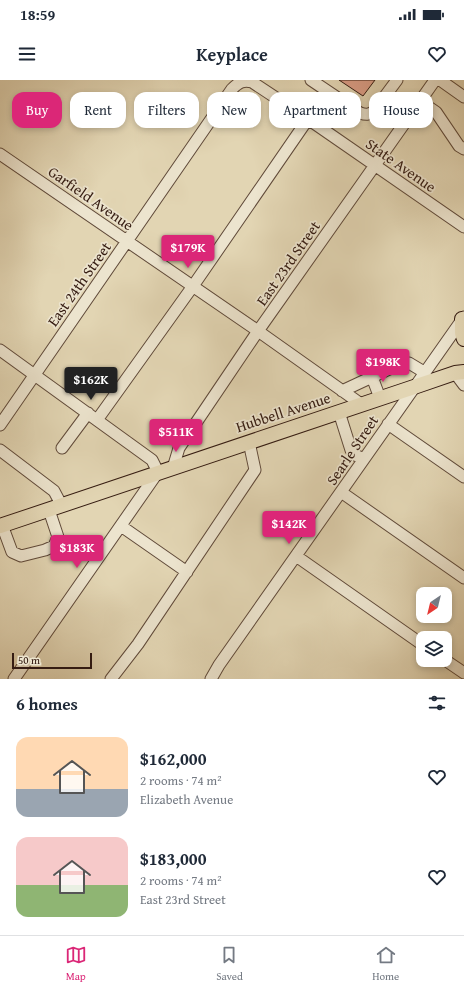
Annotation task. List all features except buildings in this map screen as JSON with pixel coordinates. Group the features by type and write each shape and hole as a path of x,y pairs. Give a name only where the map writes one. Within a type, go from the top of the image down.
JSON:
{"main road":[{"path":"463,318 462,333 464,339"},
{"name":"Hubbell Avenue","path":"1,526 361,404 459,373"}],"street":[{"path":"312,80 360,113 364,114 370,114 374,111 397,80"},
{"name":"East 23rd Street","path":"426,92 435,80"},
{"path":"440,80 464,97"},
{"name":"State Avenue","path":"242,81 252,82 269,93"},
{"name":"East 24th Street","path":"0,425 232,89 242,81"},
{"path":"433,110 436,112 459,146 464,149"},
{"path":"97,420 302,128"},
{"name":"State Avenue","path":"321,128 464,227"},
{"name":"East 23rd Street","path":"173,468 179,448 258,332 401,128"},
{"name":"Garfield Avenue","path":"0,154 361,404"},
{"name":"Searle Street","path":"211,679 219,665 463,318"},
{"path":"0,350 152,460 158,472 14,679"},
{"path":"342,391 402,363 408,363 424,372"},
{"path":"459,373 464,385"},
{"path":"372,377 380,398"},
{"path":"339,412 350,450 355,455 364,459"},
{"path":"62,448 88,413"},
{"path":"388,424 464,478"},
{"path":"111,679 138,644 255,470 249,442"},
{"path":"0,450 54,491 58,537 54,546 45,550 21,556 12,552 1,526"},
{"path":"341,492 464,578"},
{"path":"121,526 187,572"},
{"path":"296,556 416,640"},
{"path":"452,665 464,673"}]}
